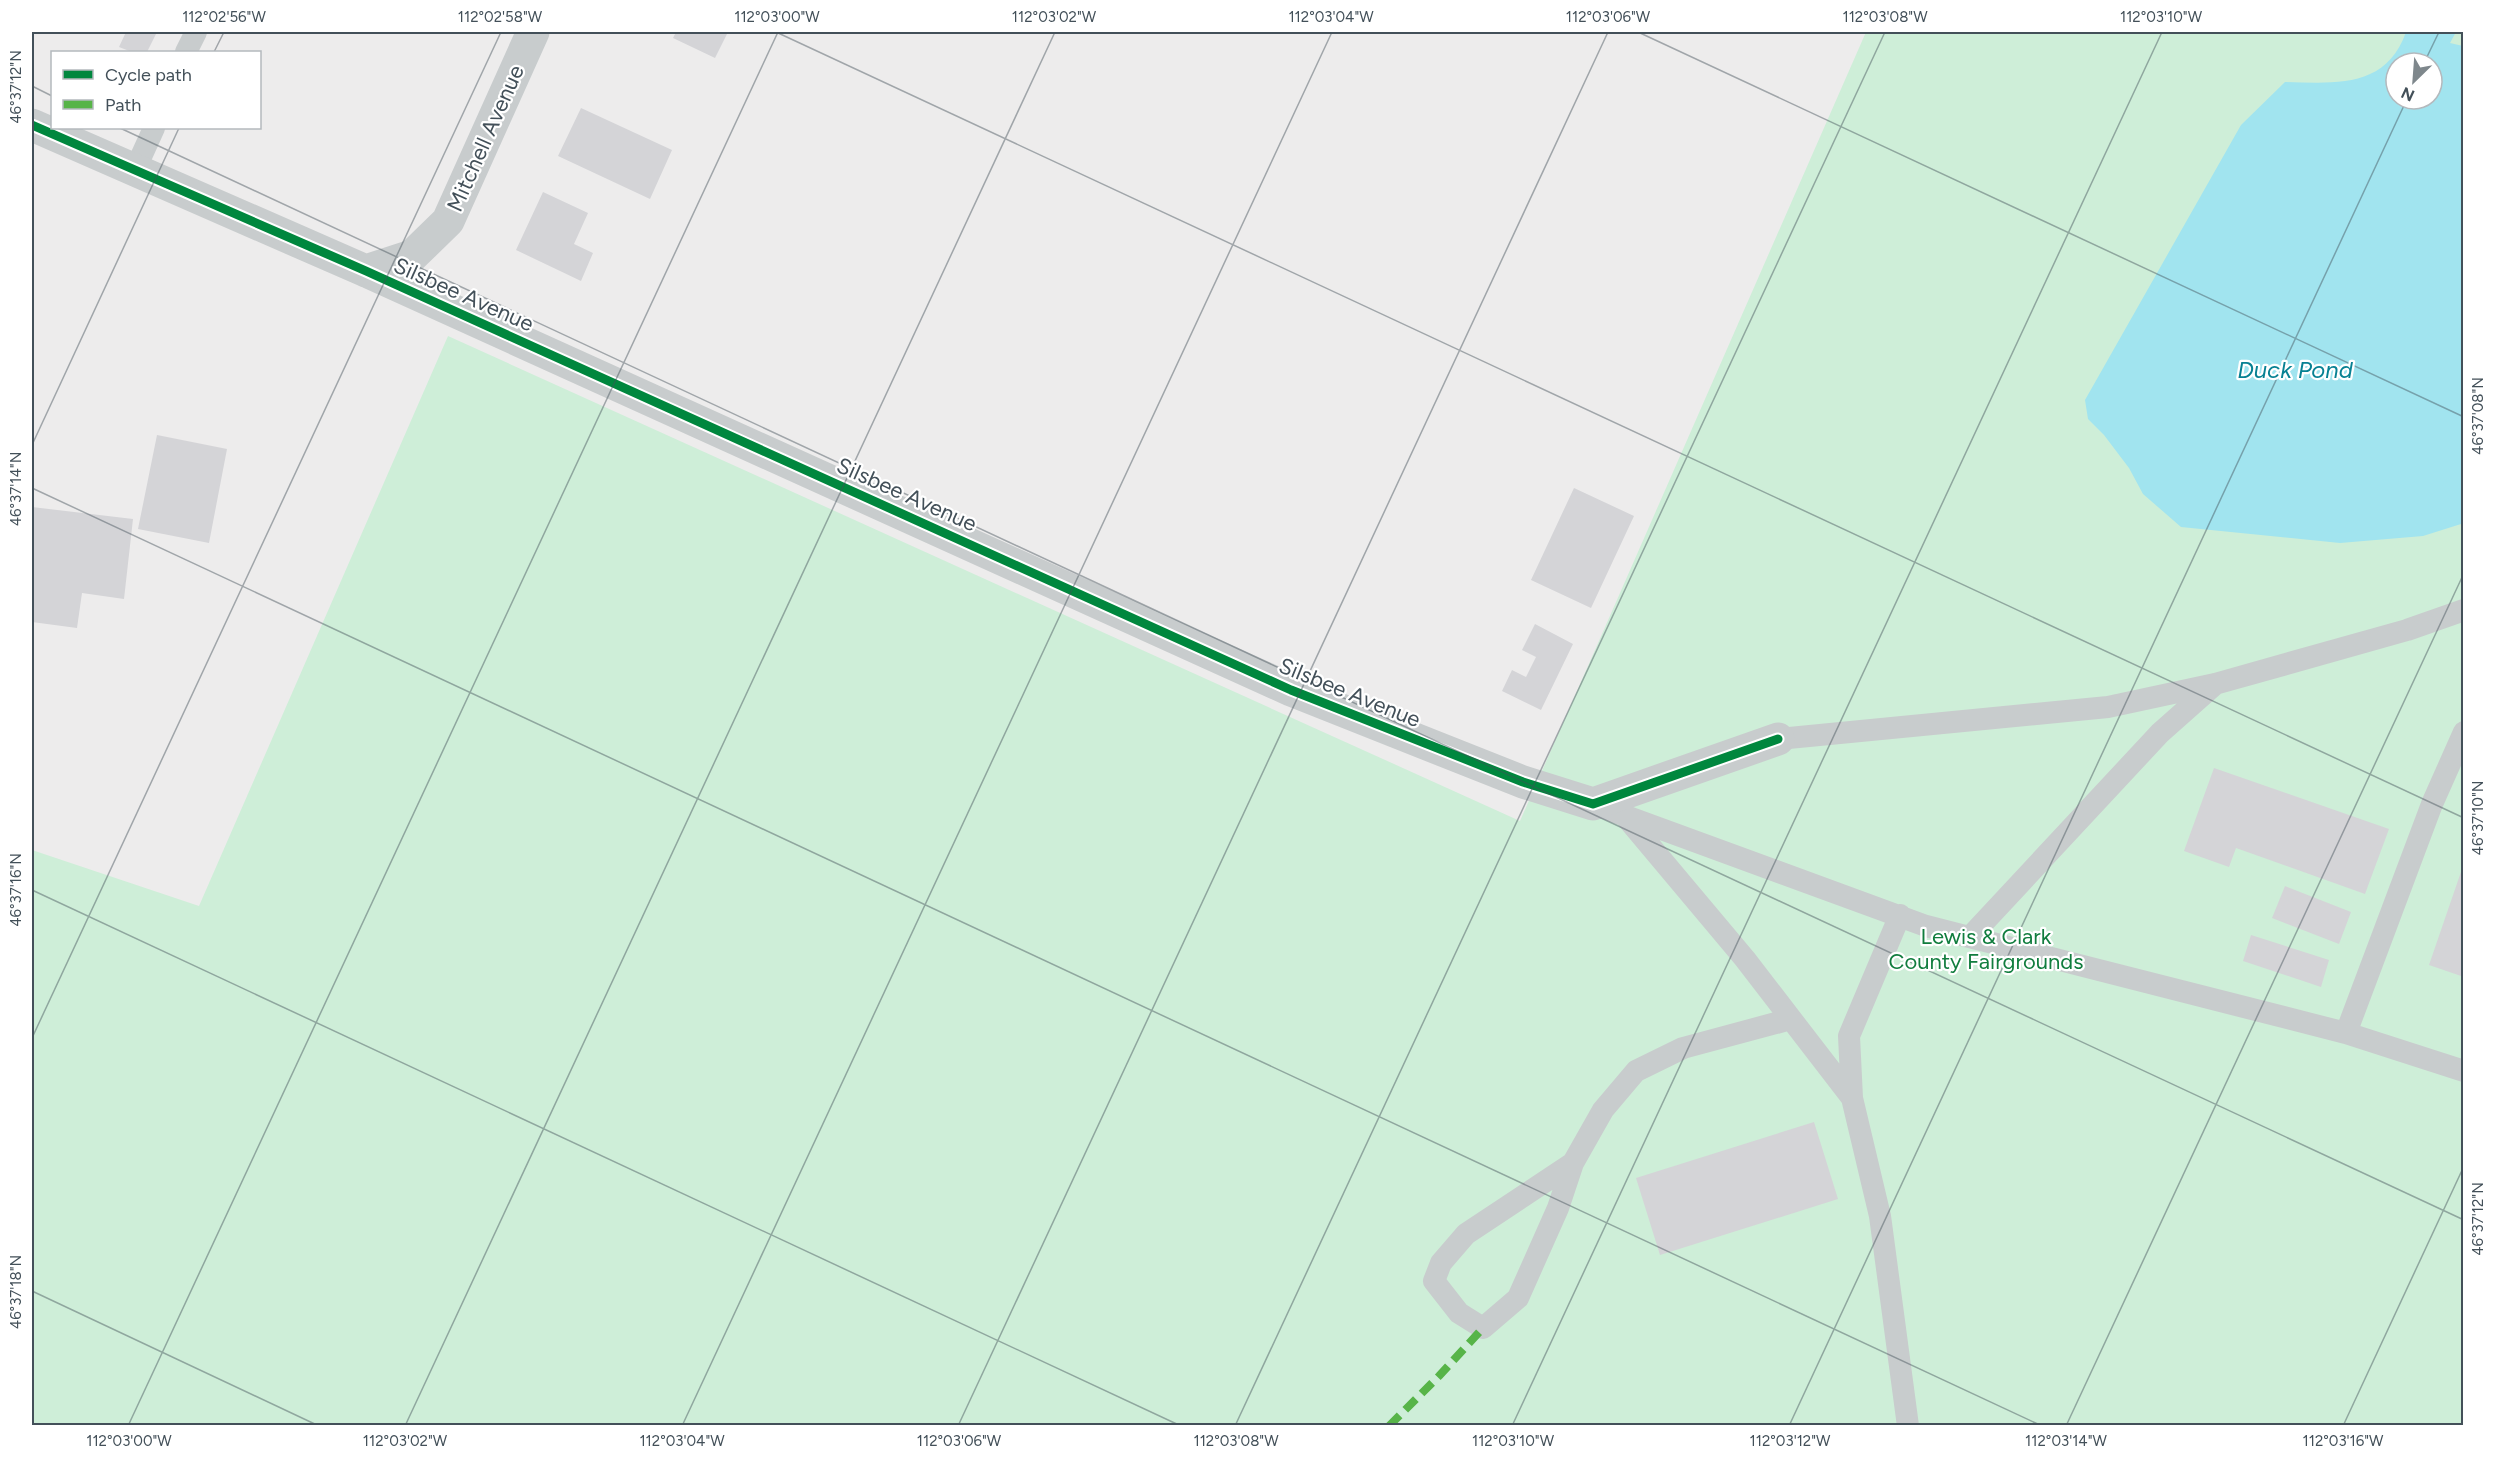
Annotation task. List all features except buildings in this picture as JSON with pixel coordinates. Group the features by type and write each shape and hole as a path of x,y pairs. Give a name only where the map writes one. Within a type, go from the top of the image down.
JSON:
{"street":[{"name":"Mitchell Avenue","path":"366,270 412,256 448,221 533,32"},
{"name":"Silsbee Avenue","path":"32,125 366,270 1291,690 1523,782 1593,804"},
{"path":"1593,804 1778,739"}],"lane":[{"path":"186,51 196,32"},
{"path":"135,170 154,129"},
{"path":"1778,739 2109,707 2215,684 2407,630 2463,610"},
{"path":"1970,936 2160,733 2215,684"},
{"path":"2346,1033 2432,804 2463,732"},
{"path":"1593,804 1926,926 2346,1033 2463,1071"},
{"path":"1625,816 1744,959 1852,1098"},
{"path":"1900,915 1849,1036 1852,1098 1880,1216 1908,1425"},
{"path":"1573,1163 1466,1234 1441,1263 1434,1281 1459,1313 1483,1328 1518,1298 1558,1208 1573,1163 1603,1110 1635,1071 1683,1048 1791,1019"}],"green space":[{"name":"Lewis & Clark County Fairgrounds","path":"1866,32 2463,32 2463,1425 32,1426 32,850 199,906 448,336 1520,821"}],"water":[{"name":"Duck Pond","path":"2406,32 2456,32 2450,43 2463,46 2463,521 2461,524 2423,536 2340,543 2181,527 2143,494 2129,468 2104,435 2088,419 2085,400 2241,125 2285,82 2340,82 2372,73 2384,65 2384,111 2444,111 2444,51 2397,51"}],"marked path":[{"path":"1389,1426 1483,1328"}],"cycle path":[{"path":"32,125 366,271 1291,690 1523,782 1593,804 1778,739"}]}
